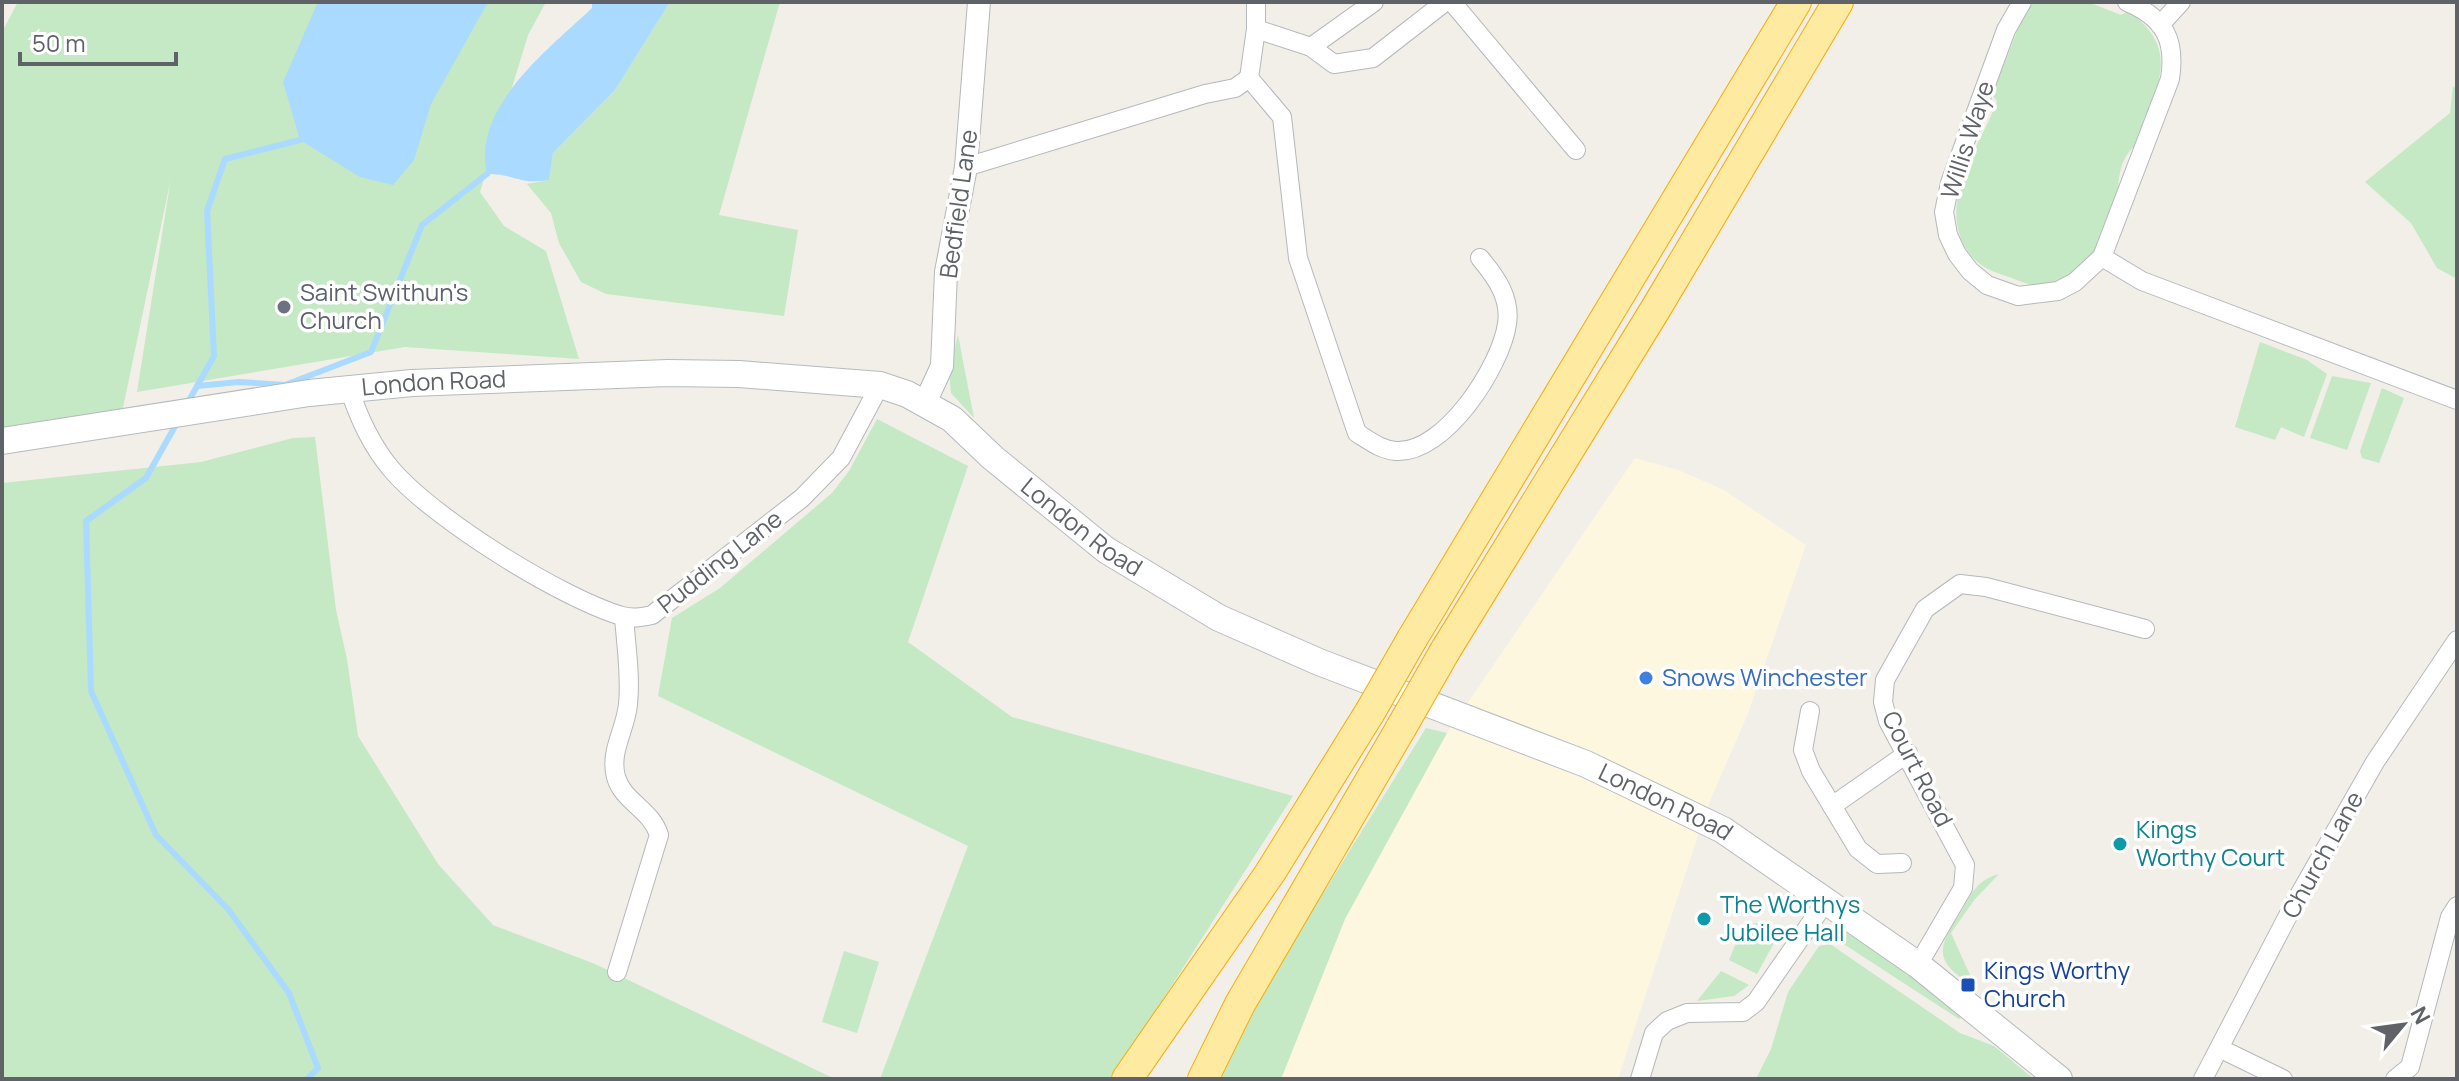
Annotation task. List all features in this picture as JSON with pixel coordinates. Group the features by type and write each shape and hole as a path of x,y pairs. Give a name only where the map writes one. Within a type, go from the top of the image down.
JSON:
{"highway":[{"path":"1127,1079 1270,873 1796,2"},
{"path":"1203,1079 1240,1004 1445,651 1655,310 1838,2"}],"main road":[{"name":"London Road","path":"2,441 350,390 626,374 739,374 880,385 925,403 952,419 993,458 1106,550 1219,618 1319,662 1586,764 1723,830 1918,965 2059,1079"}],"street":[{"name":"Bedfield Lane","path":"925,403 942,366 946,272 966,167 979,2"},
{"path":"966,167 1205,94 1235,88 1249,78 1256,29 1256,2"},
{"path":"1311,47 1374,2"},
{"path":"1256,29 1311,47 1334,64 1373,58 1445,2"},
{"path":"1452,2 1576,150"},
{"name":"Willis Waye","path":"2022,2 2006,30 1950,183 1944,212 1948,235 1970,271 1987,285 2018,296 2058,291 2075,282 2102,257 2170,79 2174,51 2160,25"},
{"path":"2127,2 2143,9 2160,25 2181,2"},
{"path":"1249,78 1282,117 1298,258 1357,433 1382,448 1400,451 1420,444 1460,418 1495,361 1507,323 1500,282 1480,258"},
{"path":"2102,257 2142,281 2457,400"},
{"name":"Pudding Lane","path":"350,390 356,409 393,471 442,514 557,589 624,617 652,615 802,498 841,458 880,385"},
{"name":"Court Road","path":"1918,965 1963,888 1965,865 1908,753 1888,721 1883,702 1885,680 1925,609 1960,584 1986,587 2145,629"},
{"path":"617,972 659,835 643,809 621,792 615,773 616,750 628,706 624,617"},
{"name":"Church Lane","path":"2203,1079 2294,904 2375,762 2457,640"},
{"path":"1810,711 1803,750 1811,771 1858,849 1877,864 1902,863"},
{"path":"1832,806 1908,753"},
{"path":"1640,1079 1654,1033 1667,1021 1687,1013 1743,1012 1756,1002 1826,901"},
{"path":"2395,1079 2410,1067 2434,968 2450,917 2457,906"},
{"path":"2221,1049 2283,1079"}],"shaded area":[{"path":"1635,458 1678,470 1724,490 1806,545 1747,716 1708,805 1618,1079 1281,1079 1345,919 1447,733"}],"green space":[{"path":"18,2 546,2 528,35 480,192 504,226 546,251 579,359 405,347 137,392 171,178 120,422 2,441 2,32"},
{"path":"670,2 780,2 719,215 798,230 784,316 606,294 581,282 559,243 551,213 527,184 549,180 553,153 615,90"},
{"path":"2034,2 2088,2 2121,15 2128,11 2146,26 2156,42 2160,57 2156,90 2135,146 2123,163 2117,201 2100,241 2085,265 2061,281 2044,286 2022,282 1981,265 1970,254 1960,235 1956,216 1964,176 1997,101 1992,95 2025,11"},
{"path":"2453,86 2457,90 2457,279 2437,268 2411,223 2365,182 2450,113"},
{"path":"958,335 974,418 951,393 949,371"},
{"path":"2260,342 2307,360 2327,374 2304,437 2281,427 2275,440 2235,427"},
{"path":"2332,376 2371,383 2347,450 2310,438"},
{"path":"2382,388 2404,398 2379,463 2362,458 2360,451"},
{"path":"877,419 968,466 908,642 1012,717 1293,796 1112,1079 880,1079 968,846 658,696 672,618 720,588 832,493 849,471"},
{"path":"315,437 336,610 347,659 358,736 438,864 493,925 595,964 835,1079 2,1079 2,483 201,462 293,438"},
{"path":"1426,728 1447,733 1345,919 1281,1079 1221,1079 1268,982"},
{"path":"1999,874 1975,899 1951,933 1970,975 1971,980 1965,980 1946,963 1943,954 1946,937 1974,890 1982,882"},
{"path":"1756,923 1779,934 1757,974 1729,960 1743,926"},
{"path":"1828,929 1852,931 1964,1016 1959,1019 1839,941"},
{"path":"1830,944 1960,1033 1994,1046 2034,1079 1756,1079 1771,1049 1788,992 1819,946"},
{"path":"844,951 879,962 857,1033 822,1022"},
{"path":"1721,971 1749,985 1734,996 1697,1001"}],"water":[{"path":"318,2 488,2 431,104 414,160 393,185 360,177 300,140 283,82"},
{"path":"592,2 670,2 615,90 553,153 549,180 531,181 487,174 485,149 491,125 502,103 536,60 592,8"}],"waterway":[{"path":"187,404 214,356 207,211 225,159 300,140"},
{"path":"197,386 239,382 285,385 371,352 422,225 487,174"},
{"path":"178,421 146,478 86,521 91,691 156,835 228,909 289,993 318,1068 307,1079"}],"place":[{"name":"Saint Swithun's Church","path":"284,307"},
{"name":"Snows Winchester","path":"1646,678"},
{"name":"Kings Worthy Court","path":"2120,844"},
{"name":"The Worthys Jubilee Hall","path":"1704,919"},
{"name":"Kings Worthy Church","path":"1968,985"}]}
